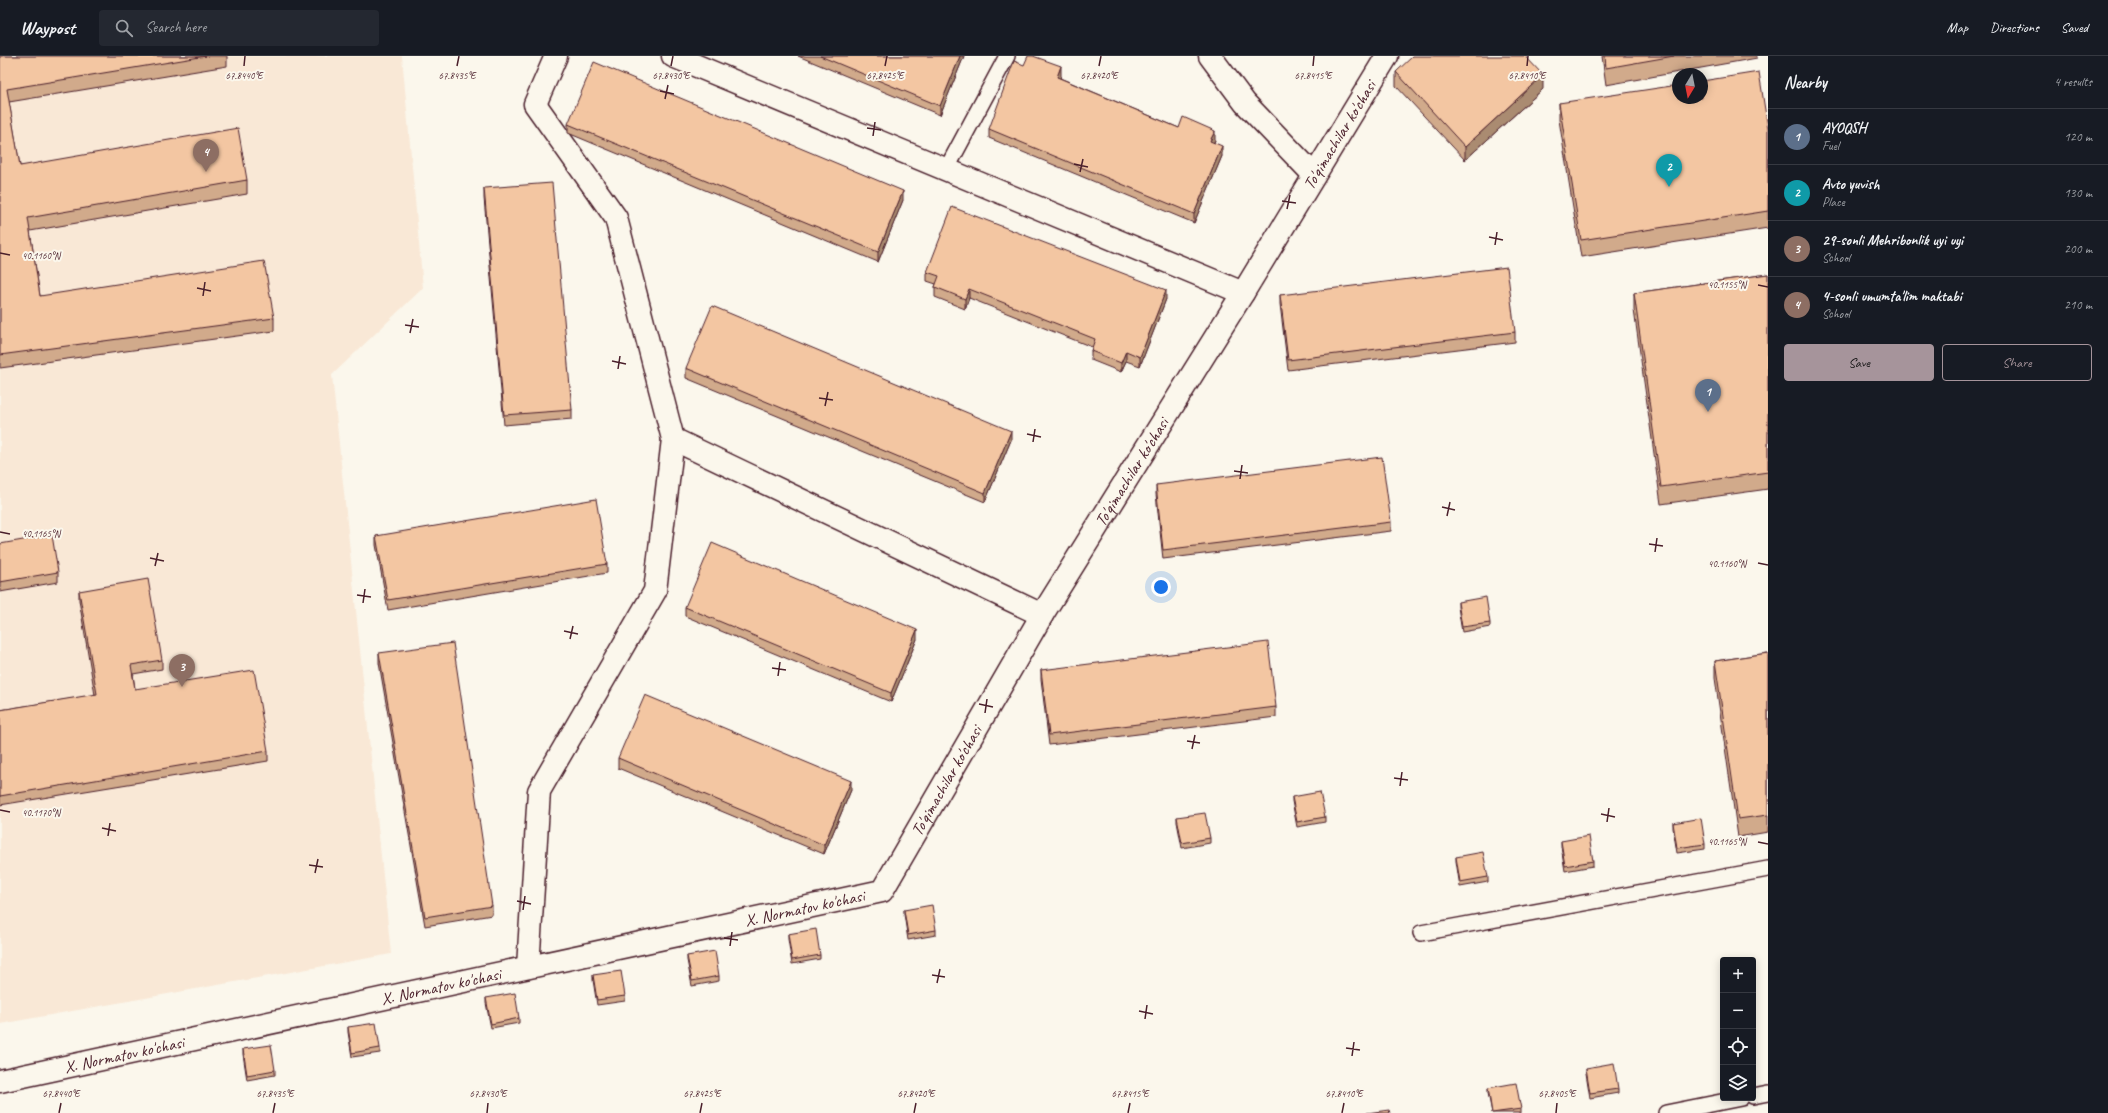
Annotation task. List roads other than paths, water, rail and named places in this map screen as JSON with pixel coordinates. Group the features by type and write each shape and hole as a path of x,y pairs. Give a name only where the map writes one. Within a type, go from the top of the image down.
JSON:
{"street":[{"path":"528,967 539,791 655,591 673,439 616,218 536,104 556,56"},
{"path":"1210,56 1245,103 1314,175"},
{"name":"To'qimachilar ko'chasi","path":"882,891 1042,615 1243,292 1386,56"},
{"path":"682,58 946,170 1243,292"},
{"path":"673,439 1042,615"},
{"name":"X. Normatov ko'chasi","path":"0,1081 882,891"}],"lane":[{"path":"946,170 1007,56"},
{"path":"1421,933 1768,870"},
{"path":"1756,1095 1768,1093"},
{"path":"1666,1113 1726,1101"}],"place":[{"name":"4-sonli umumta'lim maktabi","path":"206,172"},
{"name":"Avto yuvish","path":"1669,187"},
{"name":"AYOQSH","path":"1708,412"},
{"name":"29-sonli Mehribonlik uyi uyi","path":"182,687"}]}
